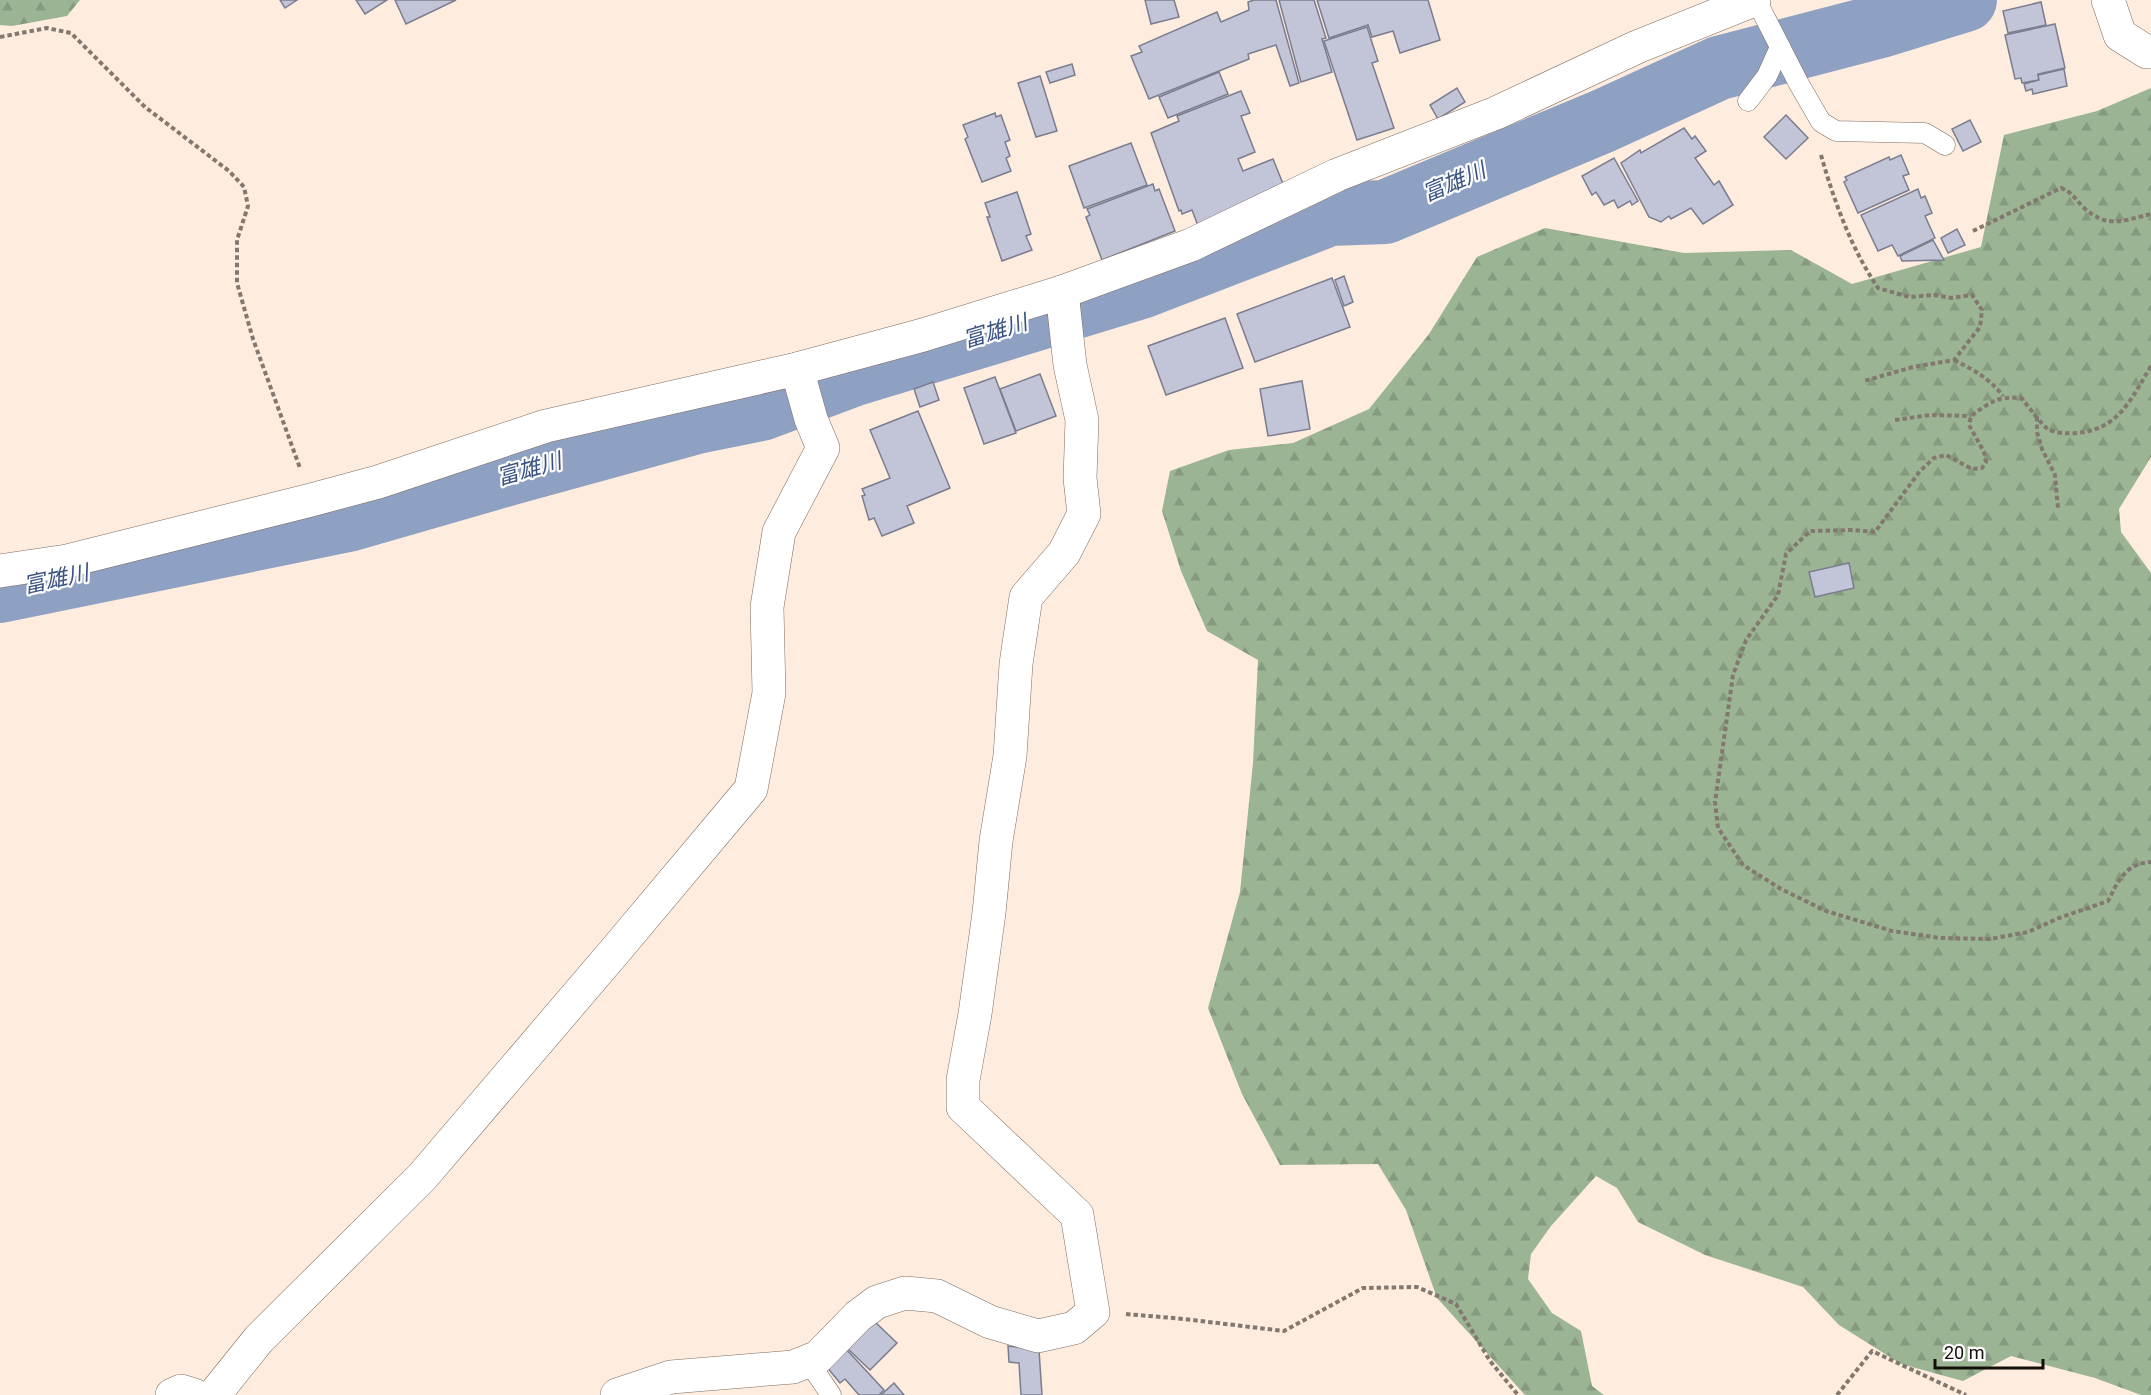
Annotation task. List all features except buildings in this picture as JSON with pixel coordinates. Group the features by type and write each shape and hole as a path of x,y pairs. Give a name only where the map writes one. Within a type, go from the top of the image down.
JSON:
{"street":[{"path":"2108,0 2120,35 2147,52 2151,52"},
{"path":"0,571 67,561 311,500 378,482 546,426 799,376 1062,292 1191,245 1337,175 1496,113 1637,47 1747,1"},
{"path":"617,1395 671,1377 794,1367 818,1357 858,1316 877,1302 904,1293 937,1296 990,1322 1038,1336 1074,1328 1093,1312 1077,1215 963,1107 963,1080 977,1003 996,841 1010,756 1016,664 1026,597 1064,553 1084,514 1080,478 1082,420 1070,365 1062,292"},
{"path":"214,1395 259,1339 422,1177 751,789 769,693 766,607 779,532 823,448 799,376"},
{"path":"172,1395 181,1391 194,1395"}],"lane":[{"path":"1747,1 1780,47 1821,122 1836,131 1925,133 1945,145"},
{"path":"1748,101 1767,76 1780,47"},
{"path":"808,1360 831,1395"}],"path":[{"path":"0,37 47,28 71,33 145,107 229,171 244,187 248,206 237,240 237,283 253,339 311,500"},
{"path":"1821,122 1820,152 1830,187 1862,264 1878,288 1909,297 1934,295 1951,298 1972,295 1982,310 1980,327 1954,360"},
{"path":"1973,231 2061,188 2070,192 2094,217 2113,222 2151,214"},
{"path":"1863,381 1913,367 1954,360 1977,371 1993,383 2004,396"},
{"path":"1895,420 1930,415 1971,416 2004,396 2021,398 2048,429 2068,434 2088,432 2115,420 2129,404 2151,366"},
{"path":"1971,416 1969,425 1984,452 1986,462 1982,468 1972,469 1946,455 1934,458 1920,471 1875,532 1810,531 1786,554 1778,595 1746,640 1733,675 1715,802 1718,828 1743,865 1781,889 1826,911 1892,931 1940,938 1990,939 2028,932 2059,918 2108,901 2116,885 2132,866 2151,862"},
{"path":"2037,416 2037,432 2042,449 2055,475 2058,508"},
{"path":"1093,1312 1184,1319 1284,1331 1363,1288 1417,1287 1456,1304 1490,1361 1518,1395"},
{"path":"1838,1395 1872,1351 1966,1395"}],"green space":[{"path":"0,0 80,0 67,16 12,26 0,25"},
{"path":"2151,88 2151,457 2119,509 2121,532 2151,573 2151,1395 2141,1395 2095,1378 2011,1356 1963,1381 1901,1364 1839,1325 1803,1287 1705,1255 1638,1222 1617,1188 1596,1176 1551,1226 1531,1254 1528,1279 1552,1313 1581,1331 1592,1386 1604,1395 1525,1395 1437,1298 1406,1210 1378,1164 1280,1165 1242,1094 1208,1008 1240,892 1253,763 1258,660 1207,631 1181,571 1162,511 1170,471 1229,450 1293,443 1369,409 1429,334 1477,257 1545,228 1684,253 1791,250 1852,284 1981,247 2004,135 2097,111"}],"waterway":[{"name":"富雄川","path":"0,591 348,520 697,422 761,409 852,375 1141,287 1330,214 1385,212 1603,121 1719,68 1884,25 1965,0"}]}
